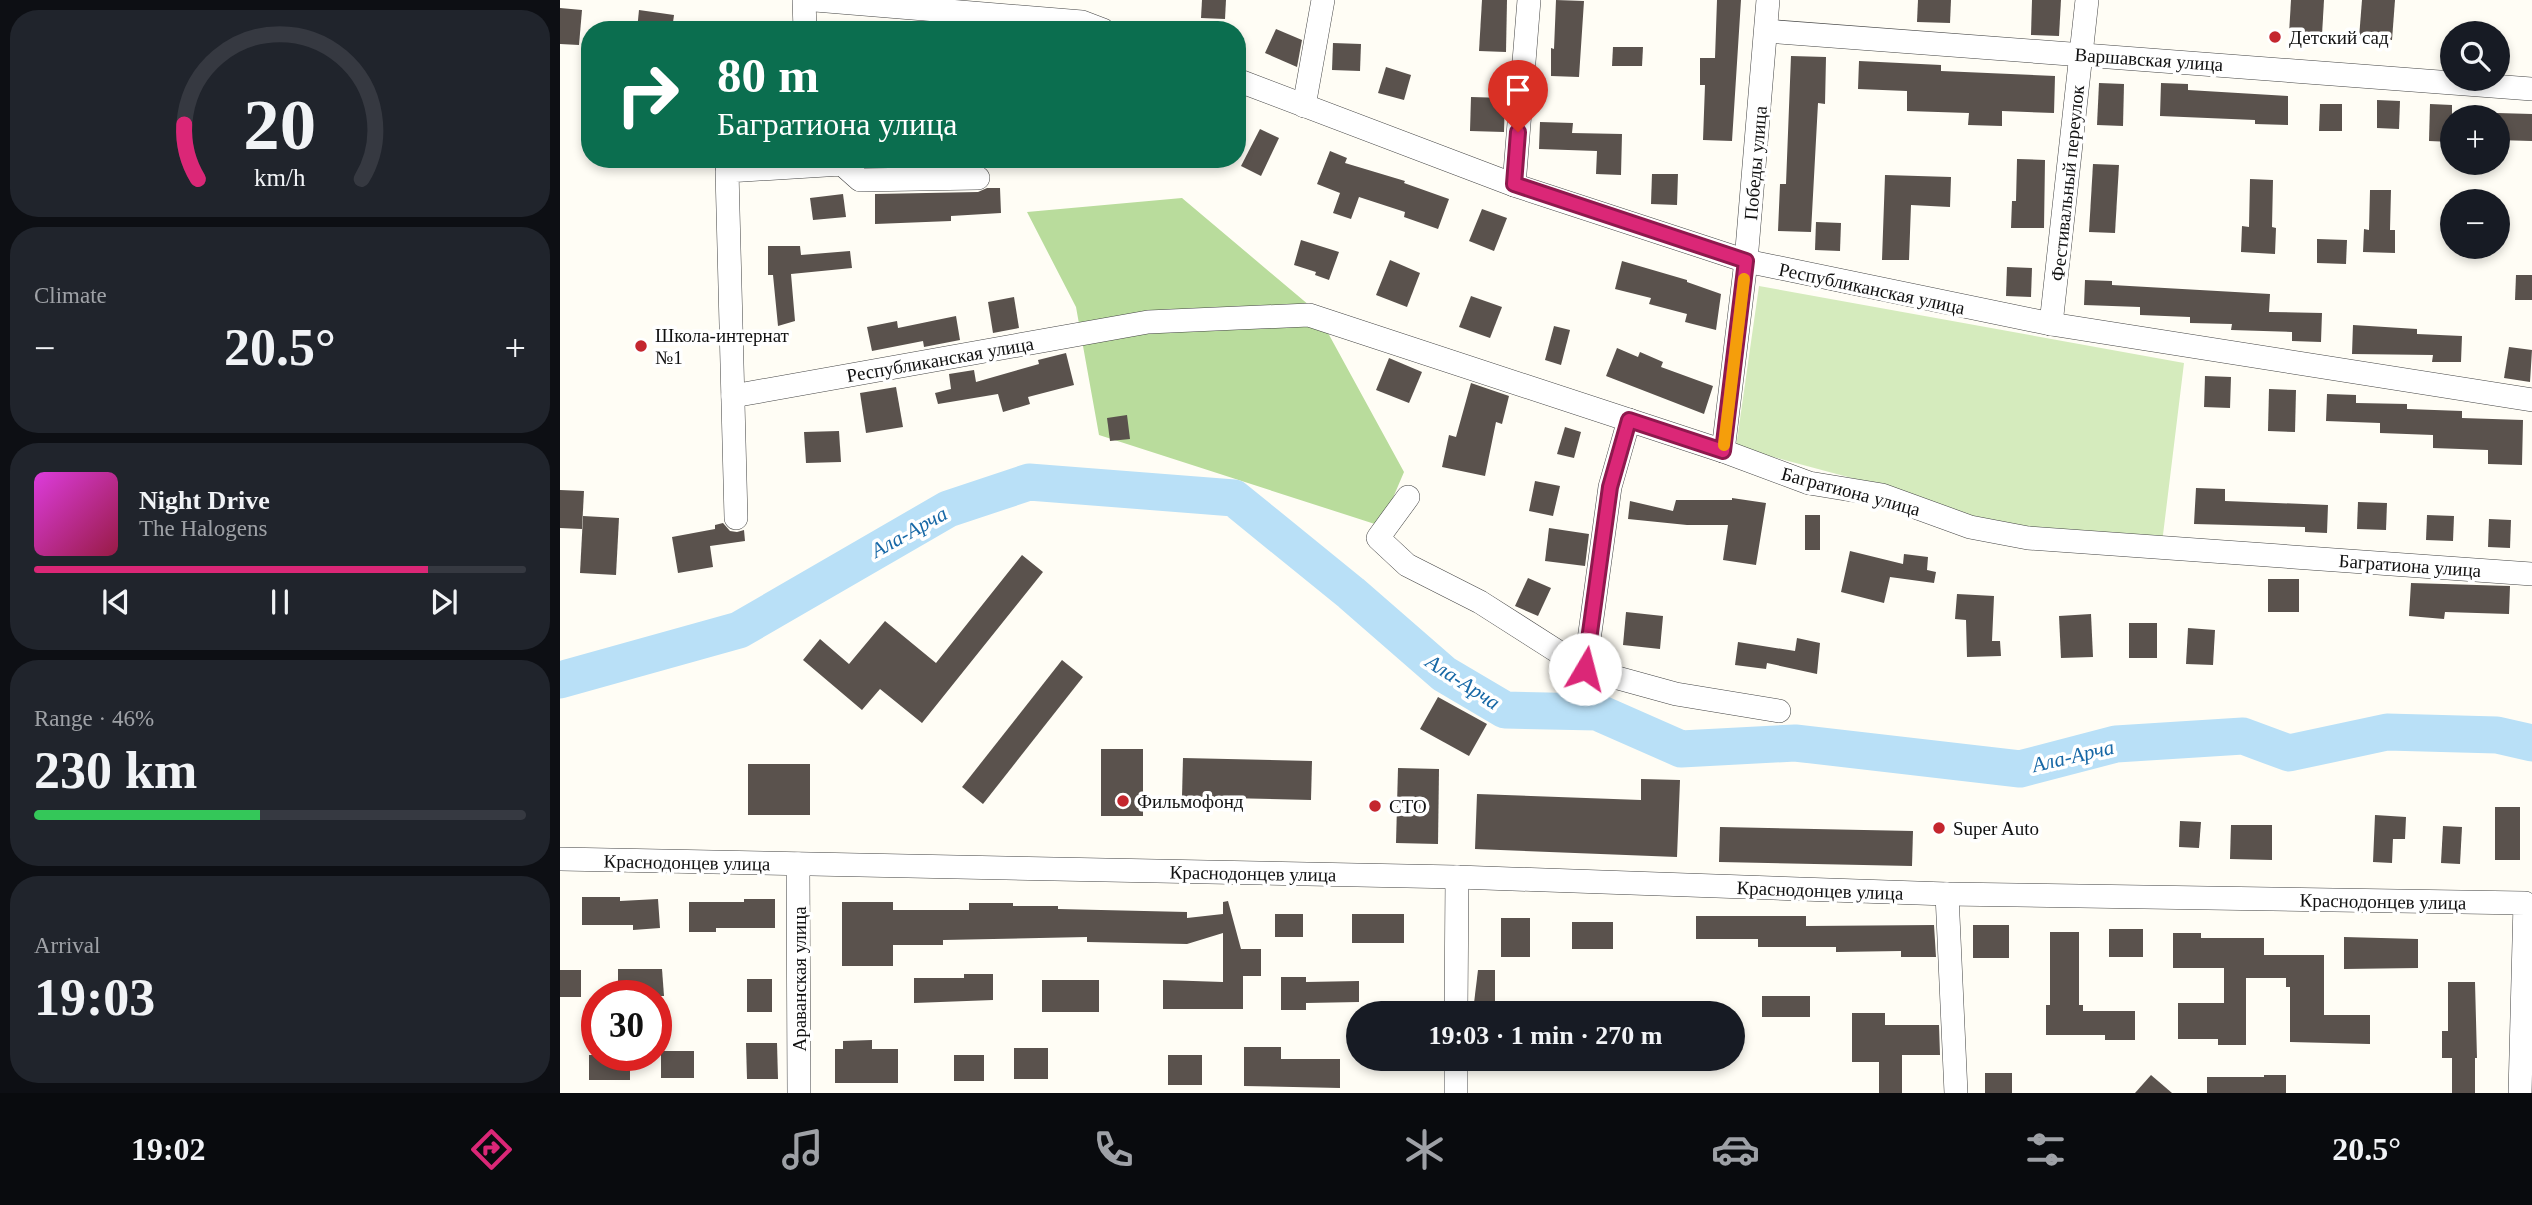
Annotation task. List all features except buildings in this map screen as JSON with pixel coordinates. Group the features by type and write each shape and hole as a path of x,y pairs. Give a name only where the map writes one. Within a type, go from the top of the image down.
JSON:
{"street":[{"path":"804,0 804,21"},
{"path":"816,0 1090,17"},
{"path":"1304,106 1323,0"},
{"path":"1514,184 1529,0"},
{"name":"Победы улица","path":"1723,451 1746,261 1768,0"},
{"name":"Фестивальный переулок","path":"2051,324 2087,0"},
{"name":"Варшавская улица","path":"1766,31 2532,89"},
{"name":"Республиканская улица","path":"1246,83 1514,184 1746,261 2051,324 2532,400"},
{"path":"736,518 727,171 757,168"},
{"path":"846,168 860,180 978,178"},
{"name":"Багратиона улица","path":"1148,321 1310,316 1723,451 1809,483 1882,495 1970,527 2028,538 2532,574"},
{"name":"Республиканская улица","path":"733,396 1148,321"},
{"path":"1585,669 1610,487 1629,420"},
{"path":"1408,497 1378,538 1408,565 1480,602 1585,669 1676,694 1779,712"},
{"name":"Краснодонцев улица","path":"560,859 1457,877 1947,894 2525,902 2520,1093"},
{"name":"Араванская улица","path":"798,864 799,1093"},
{"path":"1456,1001 1457,877"},
{"path":"1947,894 1956,1093"},
{"path":"1456,1071 1456,1093"}],"green space":[{"path":"1182,198 1316,311 1404,472 1381,526 1099,435 1076,307 1027,212"},
{"path":"1759,286 2184,363 2162,543 2010,529 1900,491 1736,447"}],"waterway":[{"name":"Ала-Арча","path":"560,680 739,630 948,509 1029,482 1234,498 1351,593 1444,674 1505,710 1597,712 1681,749 1795,743 2020,769 2116,744 2243,736 2289,753 2387,732 2497,735 2532,743"}],"slow traffic":[{"path":"1724,445 1744,279"}],"place":[{"name":"Детский сад","path":"2275,37"},
{"name":"Школа-интернат №1","path":"641,346"},
{"name":"Фильмофонд","path":"1123,801"},
{"name":"СТО","path":"1375,806"},
{"name":"Super Auto","path":"1939,828"}],"route":[{"path":"1518,132 1514,184 1746,261 1723,451 1629,420 1610,487 1585,669"}]}
